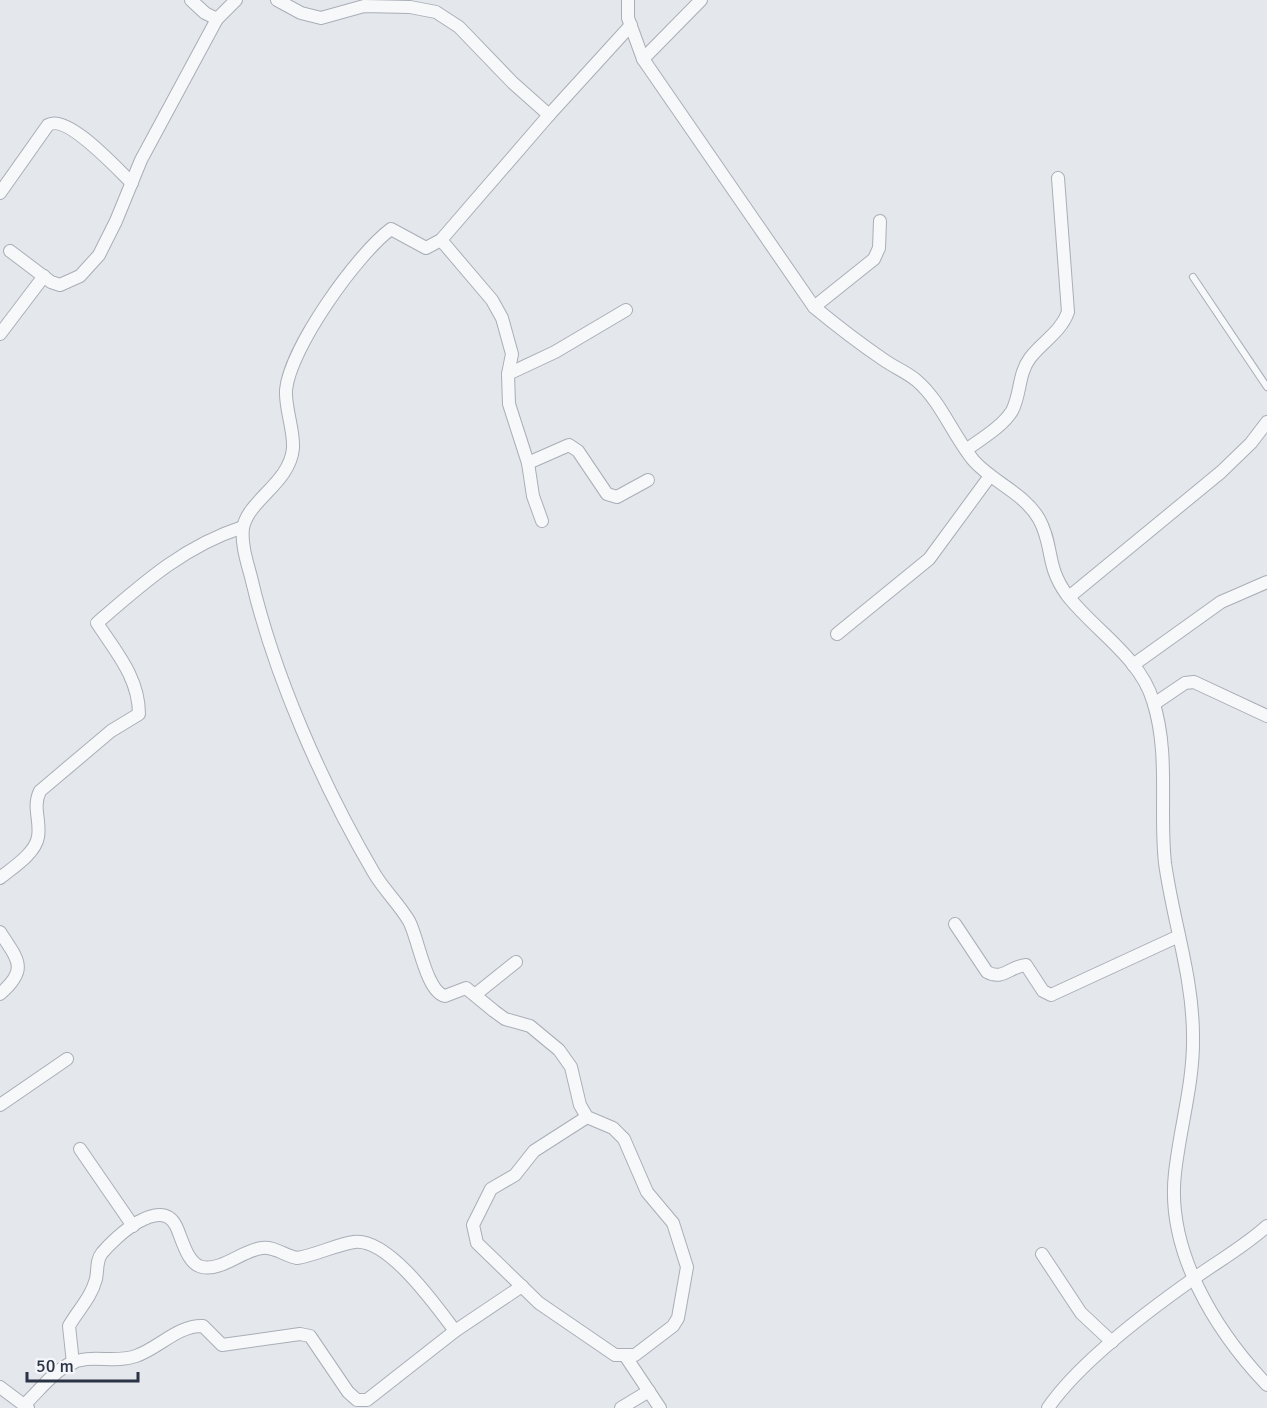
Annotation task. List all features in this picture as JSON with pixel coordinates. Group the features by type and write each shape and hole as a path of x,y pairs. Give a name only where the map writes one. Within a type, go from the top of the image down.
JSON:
{"street":[{"path":"191,0 205,13 217,19"},
{"path":"9,251 60,285 80,276 99,255 116,221 141,160 217,19 236,0"},
{"path":"277,0 301,13 321,18 364,6 410,7 436,12 459,27 513,83 549,115"},
{"path":"628,0 631,25 643,59 814,307 848,336 915,379 966,450 990,476 1018,495 1039,519 1046,538 1054,576 1069,597 1133,665 1154,704 1163,749 1163,846 1191,1003 1193,1066 1174,1175 1174,1206 1180,1238 1194,1278 1224,1332 1242,1358 1267,1385"},
{"path":"643,59 701,0"},
{"path":"587,1117 534,1151 515,1175 491,1189 473,1225 477,1243 539,1303 615,1356 626,1357 635,1355 673,1326 678,1318 687,1267 672,1223 647,1192 624,1139 613,1128 587,1117 580,1105 571,1067 559,1050 530,1026 505,1019 466,988 445,996 437,992 430,981 410,922 375,875 311,749 261,621 243,542 243,528 254,510 278,482 288,463 293,449 286,391 292,367 337,287 370,245 391,229 426,248 441,240 549,115 631,25"},
{"path":"0,193 48,125 53,122 61,123 89,142 132,183"},
{"path":"966,450 1005,420 1016,401 1024,367 1030,357 1064,323 1068,312 1058,178"},
{"path":"814,307 874,259 879,248 880,221"},
{"path":"441,240 492,300 502,318 512,354 508,374 509,404 528,463 533,496 542,521"},
{"path":"0,334 44,276"},
{"path":"508,374 555,352 626,310"},
{"path":"1069,597 1221,472 1251,443 1267,422"},
{"path":"528,463 569,445 578,452 607,494 617,497 648,480"},
{"path":"837,634 929,559 990,476"},
{"path":"0,878 33,849 38,837 35,801 40,791 111,731 139,714 139,695 131,676 97,623 161,567 219,535 243,528"},
{"path":"1133,665 1221,602 1267,582"},
{"path":"1154,704 1185,683 1194,682 1267,716"},
{"path":"955,924 987,972 995,976 1002,976 1018,966 1026,965 1043,991 1051,995 1179,936"},
{"path":"0,932 17,958 19,968 17,977 0,993"},
{"path":"476,994 516,962"},
{"path":"0,1105 67,1059"},
{"path":"80,1149 134,1226"},
{"path":"73,1363 69,1326 88,1299 96,1278 97,1262 101,1253 142,1219 154,1215 166,1215 175,1223 192,1262 200,1267 211,1267 261,1248 270,1248 287,1257 297,1258 354,1242 364,1242 376,1247 417,1282 455,1331"},
{"path":"1048,1408 1073,1378 1112,1342 1194,1278 1267,1226"},
{"path":"1042,1254 1081,1313 1112,1342"},
{"path":"0,1387 26,1407 66,1366 83,1358 117,1360 137,1356 192,1326 203,1326 222,1345 300,1334 310,1336 348,1392 357,1400 367,1400 455,1331 522,1286"},
{"path":"626,1357 660,1408"},
{"path":"621,1408 649,1391"}],"lane":[{"path":"1193,277 1267,387"}]}
